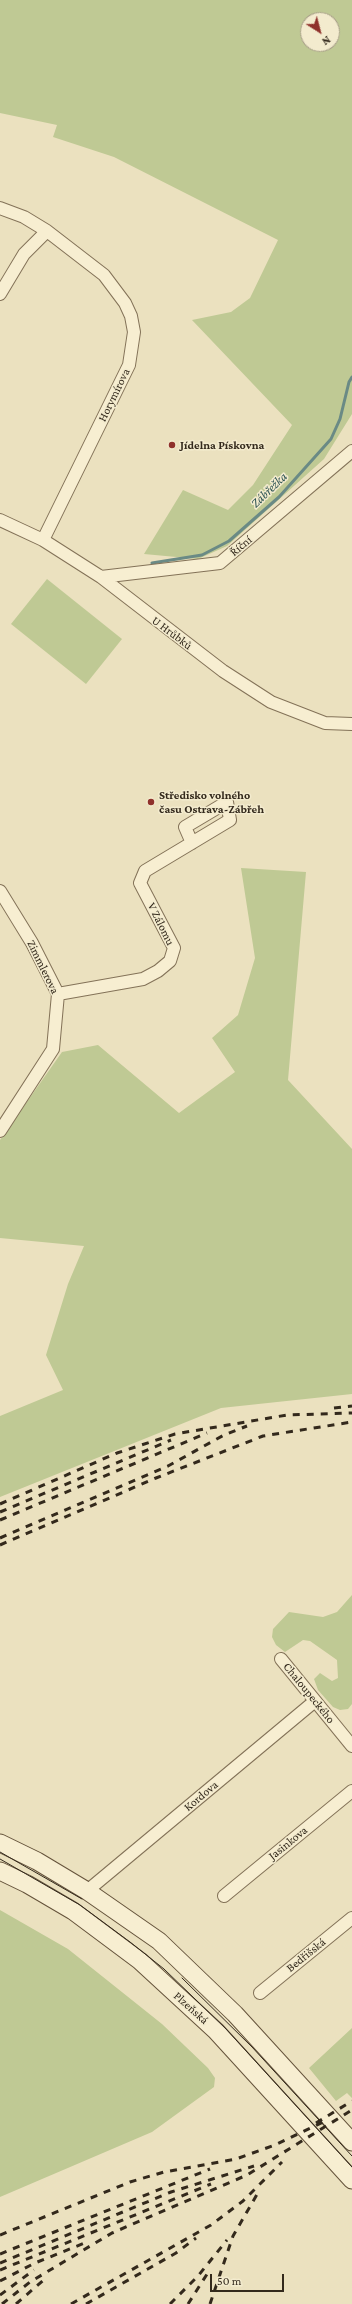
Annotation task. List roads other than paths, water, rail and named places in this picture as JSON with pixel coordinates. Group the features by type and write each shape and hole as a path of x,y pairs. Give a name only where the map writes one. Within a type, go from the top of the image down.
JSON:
{"main road":[{"name":"Plzeňská","path":"0,1843 37,1861 87,1891 159,1941 235,2014 352,2142"},
{"name":"Plzeňská","path":"0,1871 27,1884 72,1911 140,1961 216,2031 352,2180"}],"street":[{"name":"Horymírova","path":"0,208 24,217 47,231 104,275 125,304 131,316 134,332 128,365 43,540"},
{"path":"0,294 24,254 47,231"},
{"name":"Říční","path":"101,577 220,563 352,451"},
{"name":"U Hrůbků","path":"0,520 43,540 101,577 223,671 271,702 325,722 352,724"},
{"name":"V Zálomu","path":"58,994 143,979 158,971 170,961 174,948 140,883 145,871 192,843 230,820 227,802 185,827 192,843"},
{"name":"Zimmlerova","path":"0,891 32,943 58,994 53,1049 0,1131"},
{"name":"Chaloupeckého","path":"281,1659 352,1746"},
{"name":"Kordova","path":"87,1891 315,1701"},
{"name":"Jasinkova","path":"224,1896 352,1791"},
{"name":"Bedřišská","path":"260,1993 352,1918"}],"waterway":[{"name":"Zábřežka","path":"152,563 202,555 229,541 279,497 331,439 340,419 349,382 352,377"}],"tram line":[{"path":"0,1852 82,1899"},
{"path":"0,1859 80,1905 164,1969 226,2029 352,2167"},
{"path":"182,1978 252,2047 352,2156"}],"railway":[{"path":"334,1408 352,1406"},
{"path":"0,1504 117,1453 175,1434 287,1415 352,1413"},
{"path":"0,1545 156,1478 263,1436 352,1422"},
{"path":"0,1538 168,1466 224,1435 247,1426"},
{"path":"0,1520 207,1433"},
{"path":"0,1512 171,1440"},
{"path":"316,2123 352,2101"},
{"path":"2,2304 30,2282 112,2233 247,2175 352,2110"},
{"path":"0,2235 130,2182 164,2172 236,2159 275,2145 323,2122"},
{"path":"71,2304 211,2225 243,2201 282,2162"},
{"path":"0,2263 171,2192 254,2166"},
{"path":"0,2254 210,2169"},
{"path":"0,2270 211,2184"},
{"path":"210,2304 233,2236 259,2191"},
{"path":"86,2304 176,2253 196,2238"},
{"path":"170,2304 198,2276 227,2240"},
{"path":"0,2281 35,2263 87,2242"},
{"path":"0,2295 34,2270"},
{"path":"188,2304 209,2271"},
{"path":"16,2304 47,2277"}],"place":[{"name":"Jídelna Pískovna","path":"172,445"},
{"name":"Středisko volného času Ostrava-Zábřeh","path":"151,802"}]}
